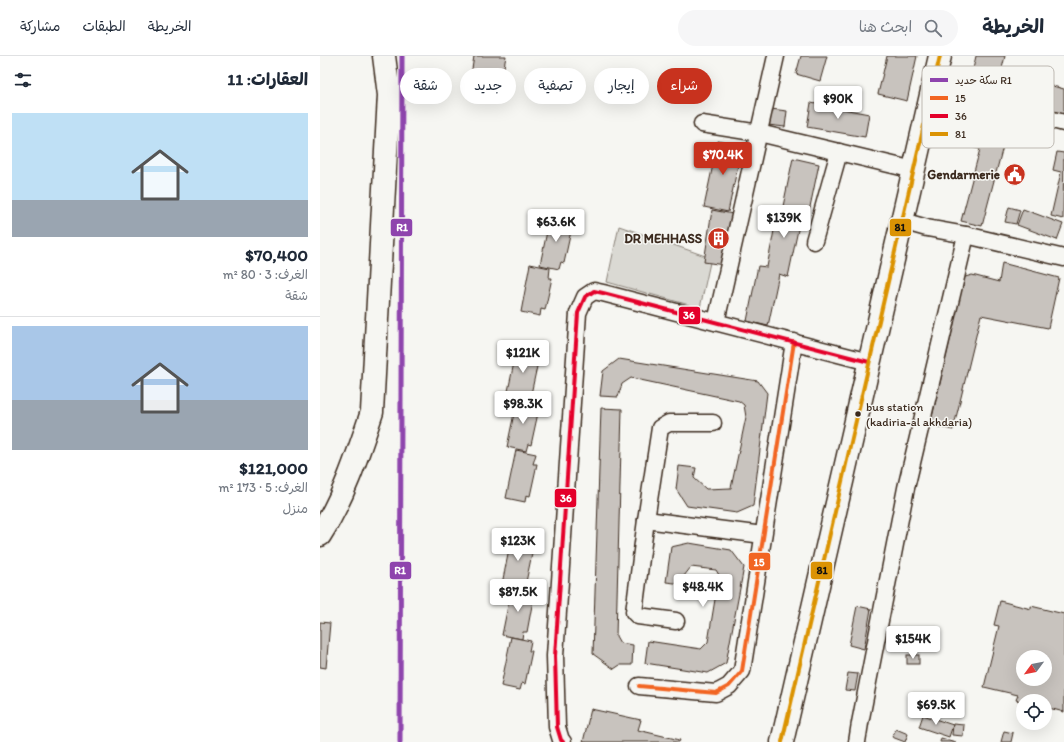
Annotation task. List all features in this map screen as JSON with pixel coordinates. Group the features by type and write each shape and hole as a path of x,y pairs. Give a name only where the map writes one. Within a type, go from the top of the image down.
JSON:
{"main road":[{"path":"320,535 337,506 357,459 372,412 389,95 384,56"},
{"path":"938,66 940,56"},
{"path":"782,742 922,134"}],"street":[{"path":"716,322 776,56"},
{"path":"1054,120 1064,123"},
{"path":"702,124 759,133 914,170"},
{"path":"814,241 839,152"},
{"path":"902,221 927,228 966,235 1064,258"},
{"path":"857,742 906,488 966,235"},
{"path":"563,742 557,727 555,656 578,313 585,297 594,291 869,362"},
{"path":"639,686 716,693 729,686 742,671 794,342"},
{"path":"676,621 638,616 634,612 660,428 669,423 713,423"},
{"path":"646,520 763,535"}],"shaded area":[{"path":"619,226 711,258 700,308 607,282"}],"building":[{"path":"474,56 506,56 504,68 472,68"},
{"path":"801,56 827,56 820,81 796,74"},
{"path":"887,56 917,56 907,101 878,94"},
{"path":"976,56 1005,56 1003,66 974,66"},
{"path":"1054,86 1064,89 1064,119 1054,116"},
{"path":"811,103 869,114 865,137 807,127"},
{"path":"771,109 787,111 785,127 768,125"},
{"path":"718,141 742,146 728,212 704,207"},
{"path":"976,148 1003,148 982,226 961,221 980,149"},
{"path":"1057,152 1064,153 1063,219 1051,216 1061,172 1053,170"},
{"path":"793,158 819,164 806,226 799,225 788,277 779,274 768,326 747,321 758,266 767,267 777,215 781,216"},
{"path":"1009,207 1020,210 1016,224 1005,222"},
{"path":"1023,209 1063,224 1057,240 1017,225"},
{"name":"DR MEHHASS","path":"712,210 733,214 724,265 704,262"},
{"path":"550,217 570,221 568,231 571,231 564,263 561,262 559,269 540,265"},
{"path":"1002,263 1059,278 1048,328 981,315 953,430 930,425 954,323 962,278 972,275 999,282"},
{"path":"530,264 550,268 549,278 552,278 545,310 541,309 540,316 521,312"},
{"path":"517,348 537,352 535,362 538,362 531,394 528,393 526,400 507,396"},
{"path":"619,359 758,381 767,393 753,506 737,513 687,506 676,489 679,466 696,468 694,478 706,489 731,488 746,417 744,405 739,401 631,378 622,384 618,397 600,396 603,371"},
{"path":"517,399 537,403 535,413 538,413 531,445 528,444 526,451 507,447"},
{"path":"601,408 622,409 616,636 620,643 633,645 632,665 620,665 614,669 593,654"},
{"path":"516,450 536,454 533,464 537,464 530,496 526,495 525,502 506,498"},
{"path":"512,535 532,539 530,550 533,549 526,582 523,581 521,588 502,584"},
{"path":"689,543 731,550 744,567 726,663 708,673 645,663 648,641 701,649 708,642 719,575 716,570 691,567 684,576 683,584 666,582 671,547"},
{"path":"512,586 532,590 530,600 533,600 527,632 523,632 522,639 502,635"},
{"path":"1000,601 1031,609 1031,606 1064,614 1064,712 1052,709 1052,694 1016,695 984,687 999,626 994,625"},
{"path":"857,606 871,609 864,649 849,645"},
{"path":"320,622 330,623 326,668 320,667"},
{"path":"511,637 531,641 529,651 532,651 525,684 522,683 520,690 501,686"},
{"path":"907,655 919,655 919,664 907,664"},
{"path":"848,673 858,674 855,691 845,690"},
{"path":"591,709 641,720 638,730 680,740 679,742 583,742"},
{"path":"923,715 953,725 949,737 919,727"},
{"path":"953,724 964,725 963,736 952,735"},
{"path":"896,729 908,734 905,742 892,737"},
{"path":"1004,731 1013,733 1011,742 1001,742"},
{"path":"941,738 956,742 940,742"}],"rail line":[{"name":"R1","path":"400,742 402,56"}],"transit line":[{"name":"81","path":"938,66 940,56"},
{"name":"81","path":"782,742 922,134"},
{"name":"36","path":"563,742 557,727 555,656 578,313 585,297 594,291 603,293 869,362"},
{"name":"15","path":"639,686 716,693 729,686 742,671 794,342"}],"place":[{"name":"Gendarmerie","path":"1015,174"},
{"name":"DR MEHHASS","path":"718,238"},
{"name":"bus station (kadiria-al akhdaria)","path":"858,414"}]}
